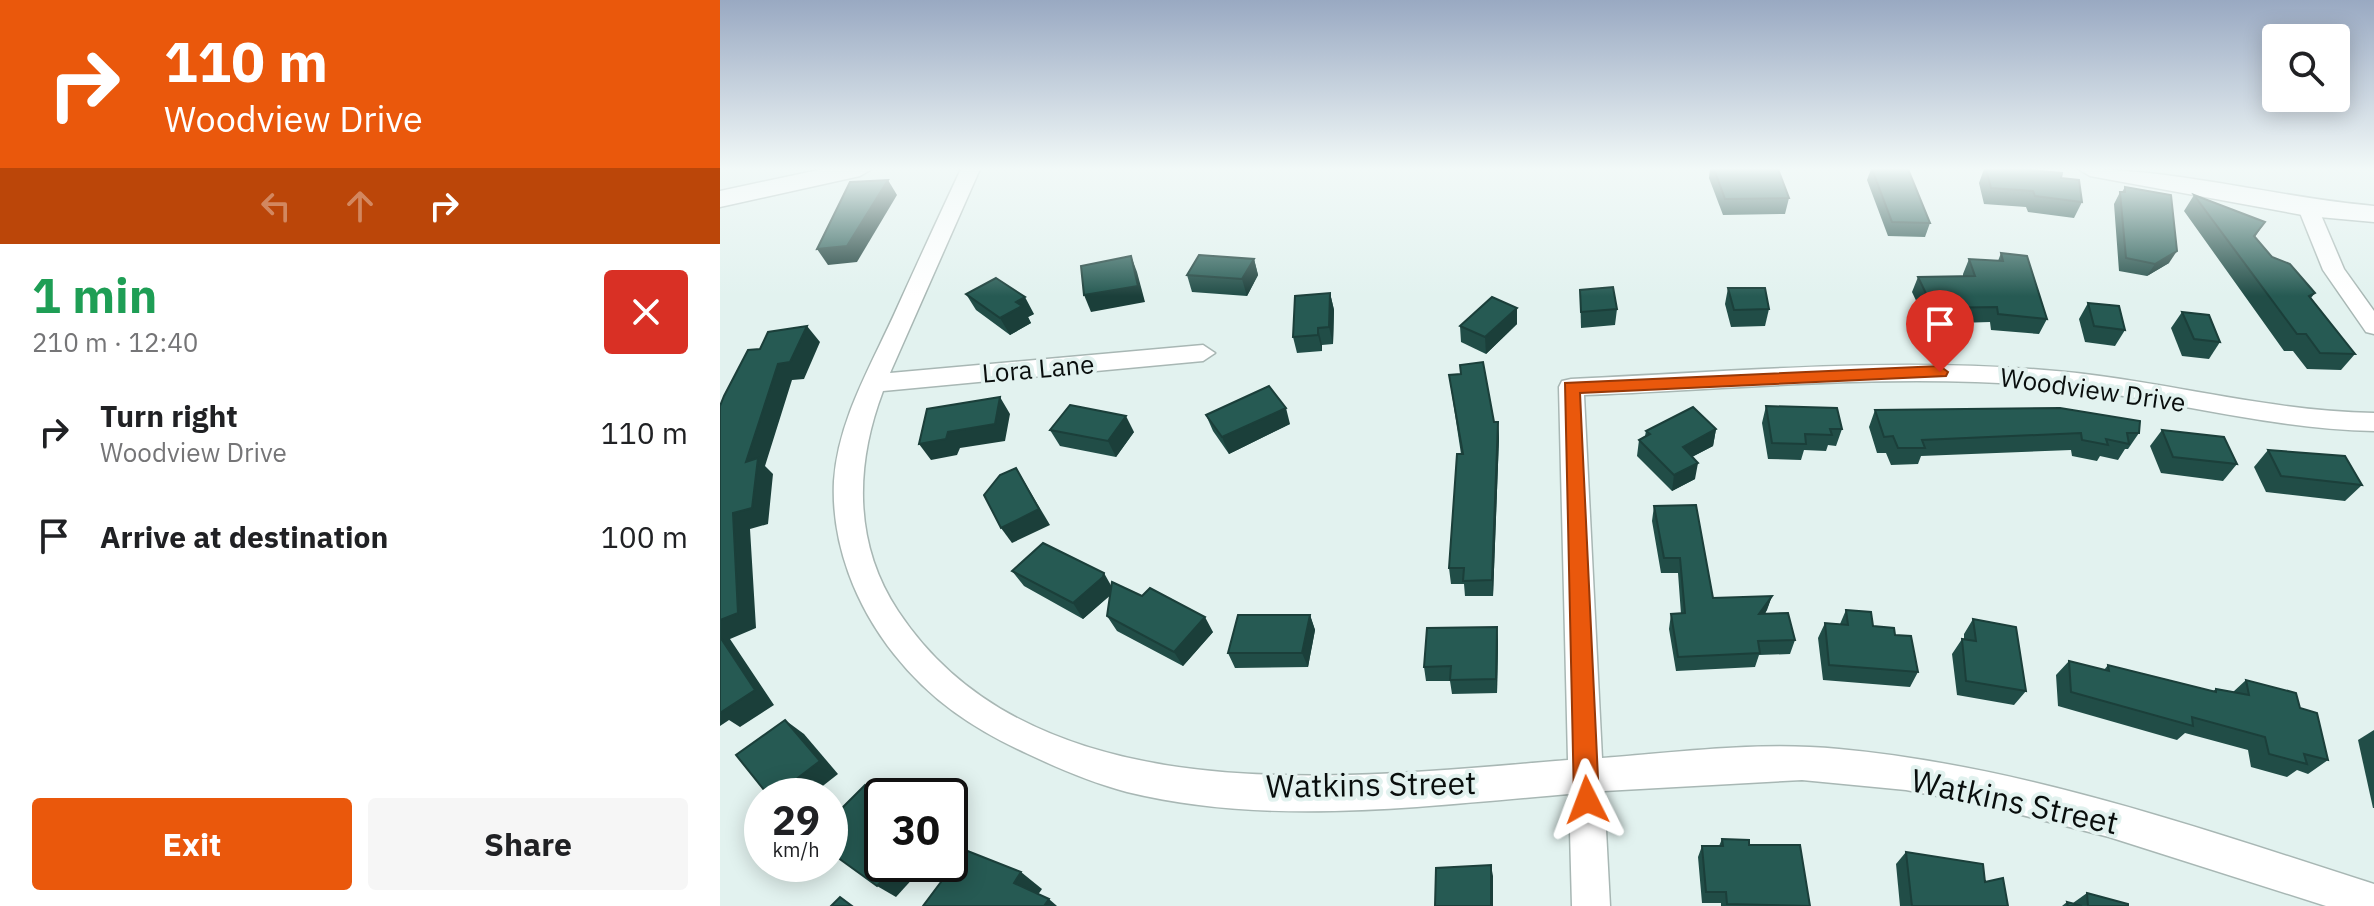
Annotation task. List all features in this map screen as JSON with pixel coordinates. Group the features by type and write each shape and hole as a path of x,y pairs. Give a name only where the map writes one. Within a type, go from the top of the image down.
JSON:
{"street":[{"name":"Watkins Street","path":"952,211 874,383 851,454 848,508 862,576 890,629 940,685 1027,738 1126,775 1187,784 1375,791 1585,774 1836,765 1951,784 2139,828 2374,903"},
{"path":"2309,211 2334,270 2374,327"},
{"path":"2344,211 2374,214"},
{"name":"Lora Lane","path":"874,383 1203,353"},
{"name":"Woodview Drive","path":"1585,774 1571,387 1940,372 2047,378 2316,421 2374,422"},
{"path":"1585,774 1591,906"}],"building":[{"path":"836,211 869,211 847,246 817,249"},
{"path":"1888,211 1925,211 1930,223 1892,222"},
{"path":"2122,211 2173,211 2177,251 2155,264 2126,258"},
{"path":"2206,211 2237,211 2265,222 2254,236 2272,257 2290,264 2315,293 2309,296 2355,354 2320,353 2306,334 2297,334"},
{"path":"2001,253 2027,256 2047,319 1998,314 1997,307 1933,308 1918,277 1975,276 1969,259 2003,261"},
{"path":"1199,255 1254,259 1242,279 1187,275"},
{"path":"1131,256 1138,286 1084,295 1081,266"},
{"path":"996,278 1025,297 1016,302 1022,306 1000,318 966,294"},
{"path":"1613,287 1617,309 1581,312 1580,290"},
{"path":"1728,288 1765,288 1769,309 1734,310"},
{"path":"1330,293 1329,327 1318,328 1318,335 1293,337 1295,296"},
{"path":"1492,297 1517,308 1485,337 1460,326"},
{"path":"2088,303 2119,306 2125,330 2094,326"},
{"path":"2182,312 2209,315 2220,342 2194,339"},
{"path":"807,326 790,362 778,364 746,462 758,458 752,508 733,513 738,613 720,620 720,406 748,350 760,349 768,332"},
{"path":"1483,362 1494,422 1498,422 1492,580 1463,581 1464,568 1449,568 1457,454 1463,454 1449,375 1461,374 1460,365"},
{"path":"1269,386 1286,408 1222,437 1206,415"},
{"path":"1000,397 995,424 948,432 946,439 919,444 927,409"},
{"path":"1070,405 1126,416 1108,441 1050,430"},
{"path":"1766,406 1837,408 1842,429 1830,429 1832,435 1805,434 1806,444 1772,443"},
{"path":"1693,407 1716,429 1683,447 1698,463 1674,475 1639,440 1650,434 1646,431"},
{"path":"2060,408 2140,421 2139,433 2127,433 2129,444 2106,439 2108,445 2082,440 2081,433 1922,440 1925,448 1898,448 1893,436 1884,437 1875,410"},
{"path":"2162,430 2224,437 2237,464 2173,457"},
{"path":"2268,450 2345,456 2362,485 2281,476"},
{"path":"1016,468 1039,509 1001,528 984,495 1000,475"},
{"path":"1696,505 1713,598 1772,596 1759,614 1788,613 1795,640 1758,641 1760,653 1678,657 1671,614 1685,613 1680,558 1664,558 1654,506"},
{"path":"1043,543 1104,573 1103,577 1073,603 1012,571"},
{"path":"1112,582 1142,596 1150,588 1205,617 1174,652 1107,616"},
{"path":"1846,610 1871,612 1873,626 1894,628 1895,635 1911,636 1918,672 1829,665 1825,623 1848,625"},
{"path":"1238,615 1310,615 1302,653 1228,653"},
{"path":"1973,619 2016,627 2026,691 1966,681 1962,639 1976,641"},
{"path":"1497,627 1496,679 1450,680 1451,666 1424,667 1427,628"},
{"path":"720,637 755,690 720,713"},
{"path":"2069,661 2109,671 2108,665 2216,692 2216,689 2249,695 2246,680 2296,693 2300,708 2317,713 2328,760 2304,754 2307,764 2269,754 2265,737 2192,717 2193,726 2071,692"},
{"path":"785,720 820,761 798,778 755,778 736,755"},
{"path":"864,786 864,877 848,865 848,802"},
{"path":"1722,839 1749,840 1749,845 1800,845 1810,906 1727,904 1726,892 1706,892 1702,846 1723,846"},
{"path":"968,851 1021,872 1014,883 1049,899 1044,906 923,906 941,882 968,882"},
{"path":"1906,852 1983,864 1985,882 2003,878 2008,906 1912,906"},
{"path":"1491,865 1491,906 1435,906 1436,868"},
{"path":"2087,893 2128,904 2128,906 2088,906"},
{"path":"840,897 852,906 831,906"}],"route":[{"path":"1587,800 1571,387 1940,372"}]}
